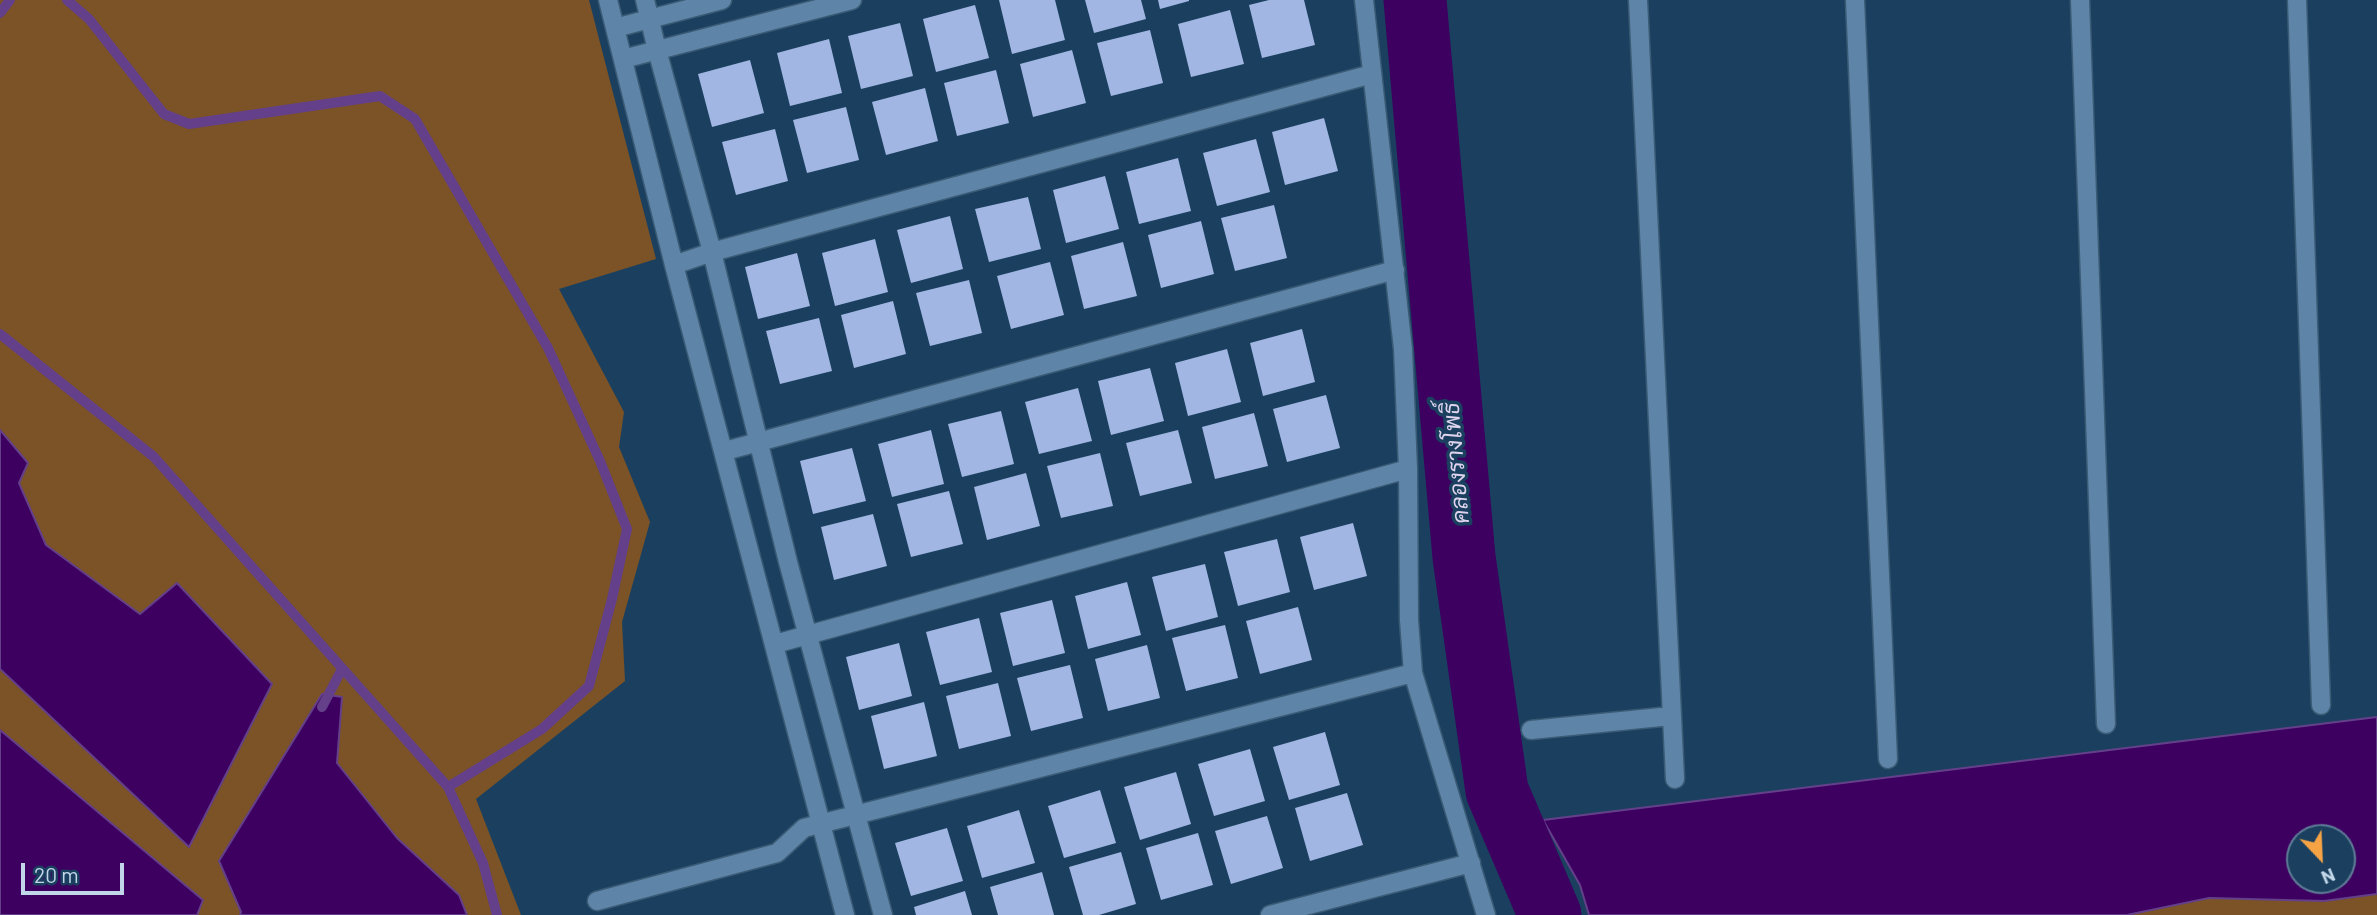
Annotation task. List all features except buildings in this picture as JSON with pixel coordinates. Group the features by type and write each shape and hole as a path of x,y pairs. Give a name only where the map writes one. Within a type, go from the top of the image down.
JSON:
{"street":[{"path":"608,0 674,265 845,915"},
{"path":"645,0 855,816 883,915"},
{"path":"615,28 722,0"},
{"path":"623,59 852,0"},
{"path":"1364,0 1403,349 1408,469 1409,620 1413,673 1486,915"},
{"path":"1638,0 1675,779"},
{"path":"1855,0 1888,759"},
{"path":"2080,0 2106,724"},
{"path":"2297,0 2321,705"},
{"path":"674,265 712,252 1372,74"},
{"path":"724,451 1395,270"},
{"path":"775,644 1408,469"},
{"path":"597,901 777,853 804,828 1413,673"},
{"path":"1531,730 1671,716"},
{"path":"1270,915 1471,863"}],"shaded area":[{"path":"0,0 589,0 656,259 559,289 624,412 619,447 650,522 622,622 625,681 476,799 521,915 467,915 459,895 397,838 337,763 342,698 219,861 240,915 197,915 203,900 0,730 0,669 189,846 140,614 45,545 19,483 28,463 0,430"},
{"path":"0,430 28,463 19,483 46,545 140,614 177,583 272,684 189,847 0,669"},
{"path":"322,694 342,697 337,763 397,838 459,895 467,915 240,915 219,861"},
{"path":"2377,717 2377,894 2324,901 2209,898 2127,915 1589,915 1580,885 1543,820"},
{"path":"0,730 203,900 197,915 0,915"},
{"path":"2377,894 2377,915 2127,915 2209,898 2324,901"}],"waterway":[{"path":"0,13 10,0"},
{"path":"67,0 89,19 164,114 189,124 380,96 415,119 548,348 600,461 627,529 612,599 589,686 542,729 448,787"},
{"name":"คลองรางโพธิ์","path":"1415,0 1464,557 1497,791 1550,915"},
{"path":"0,334 154,457 448,787 483,863 497,915"},
{"path":"322,707 342,669"}]}
